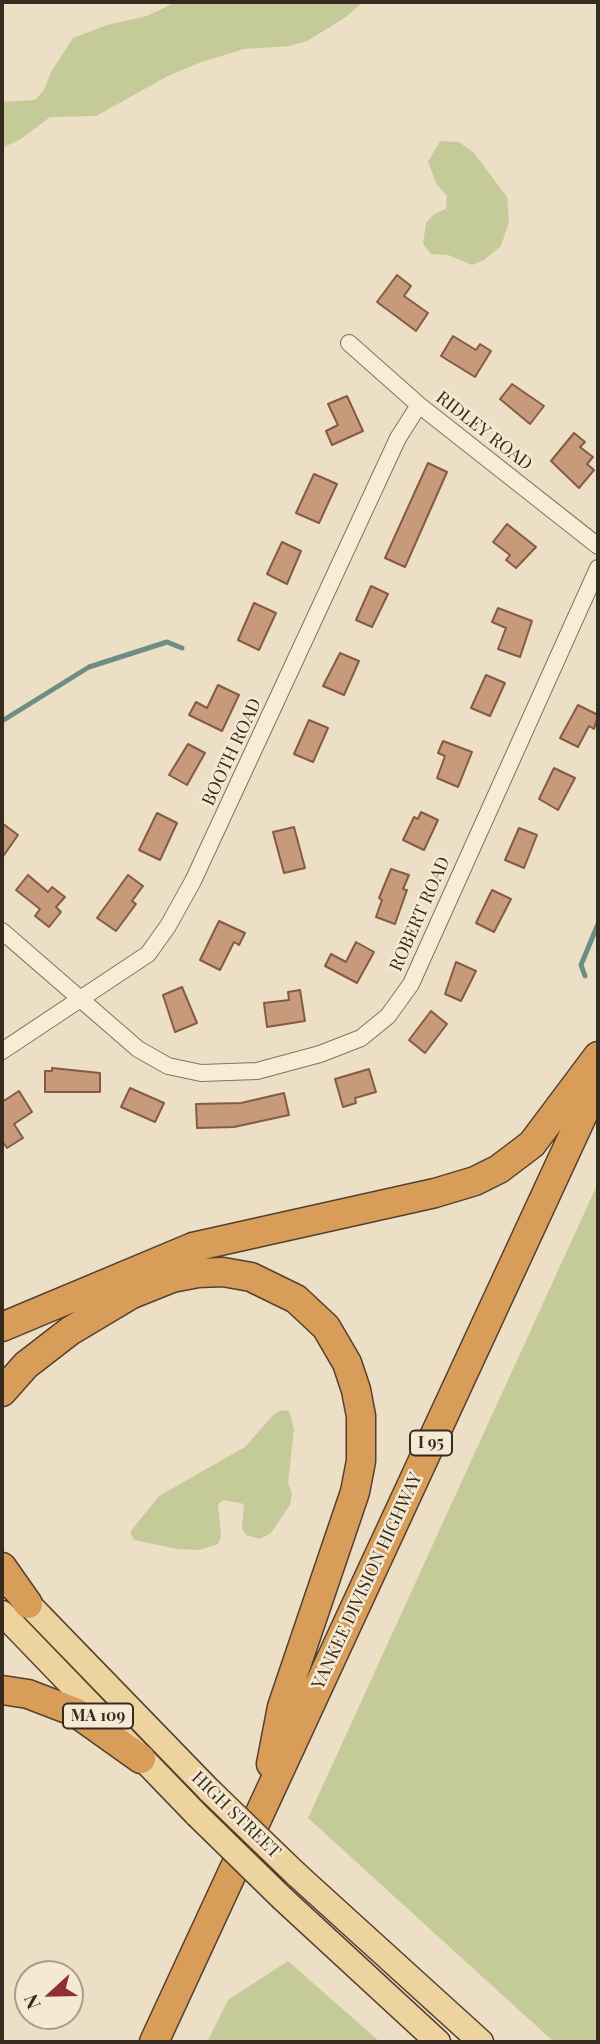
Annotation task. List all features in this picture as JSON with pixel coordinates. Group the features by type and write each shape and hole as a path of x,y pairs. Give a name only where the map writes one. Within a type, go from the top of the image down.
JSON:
{"highway":[{"path":"2,1327 193,1247 435,1193 475,1181 499,1169 532,1144 598,1056"},
{"name":"YANKEE DIVISION HIGHWAY","path":"154,2042 598,1082"},
{"path":"2,1392 26,1365 101,1310 159,1281 198,1273 238,1274 274,1286 307,1307 334,1339 356,1390 361,1416 361,1461 355,1492 282,1707 264,1804"},
{"path":"2,1567 28,1604"},
{"path":"2,1690 38,1697 75,1712 141,1759"},
{"path":"138,2042 177,1993"}],"main road":[{"name":"HIGH STREET","path":"2,1577 209,1790 296,1874 481,2042"},
{"name":"HIGH STREET","path":"2,1613 197,1815 283,1899 439,2042"}],"street":[{"name":"RIDLEY ROAD","path":"349,343 419,404 598,546"},
{"name":"BOOTH ROAD","path":"2,1051 148,954 168,926 193,881 398,438 419,404"},
{"name":"ROBERT ROAD","path":"2,931 138,1049 168,1066 201,1073 257,1071 320,1054 361,1038 388,1016 411,984 598,568"}],"green space":[{"path":"176,2 363,2 346,17 307,41 290,46 244,49 199,63 168,76 96,116 50,117 21,139 2,148 2,102 35,100 44,90 51,72 73,38 107,25 147,16"},
{"path":"440,141 459,142 474,153 507,197 509,222 501,246 484,260 472,265 448,255 431,254 423,244 426,223 434,214 446,209 447,196 437,185 428,162"},
{"path":"598,1183 598,2042 554,2042 308,1818"},
{"path":"282,1410 289,1411 294,1429 288,1483 292,1493 290,1505 271,1533 260,1539 246,1535 242,1529 244,1504 224,1500 218,1504 221,1536 218,1544 199,1550 177,1549 134,1540 130,1532 159,1496 245,1447 274,1414"},
{"path":"288,1961 380,2042 207,2042 228,2000"}],"building":[{"path":"397,275 411,286 404,296 428,313 416,331 377,302"},
{"path":"453,336 476,350 480,344 491,351 475,377 441,356"},
{"path":"512,384 544,406 530,424 500,399"},
{"path":"347,396 363,431 332,445 326,431 338,425 328,404"},
{"path":"574,433 585,442 580,447 593,457 587,464 594,470 579,488 551,461"},
{"path":"428,463 447,472 405,567 385,558"},
{"path":"314,474 337,484 319,523 296,513"},
{"path":"507,524 536,547 516,568 506,560 510,555 493,542"},
{"path":"282,542 301,551 287,584 267,574"},
{"path":"371,586 388,594 372,627 356,620"},
{"path":"254,603 276,613 259,650 238,640"},
{"path":"498,608 532,621 520,657 498,649 506,628 492,622"},
{"path":"340,653 359,661 344,695 323,686"},
{"path":"486,675 505,683 490,716 471,708"},
{"path":"218,685 239,695 222,731 189,715 196,702 207,708"},
{"path":"578,705 598,715 594,729 589,726 578,747 560,738"},
{"path":"309,720 328,728 313,762 294,754"},
{"path":"443,741 472,752 458,787 437,778 445,756 438,753"},
{"path":"188,744 205,753 187,785 169,775"},
{"path":"554,768 575,778 558,810 539,799"},
{"path":"421,812 438,820 424,850 403,840 414,817 418,819"},
{"path":"157,813 177,823 160,860 139,850"},
{"path":"2,823 18,835 2,858"},
{"path":"294,827 305,868 284,873 273,832"},
{"path":"519,828 537,835 524,868 505,860"},
{"path":"391,869 409,875 403,889 407,890 395,924 376,917 382,900 379,898"},
{"path":"28,875 48,892 52,887 65,897 56,907 61,912 49,927 35,916 40,909 16,890"},
{"path":"128,875 143,886 132,901 136,904 116,931 97,918"},
{"path":"492,890 511,899 494,932 476,923"},
{"path":"219,921 245,933 239,945 234,942 220,970 200,960"},
{"path":"356,942 374,952 357,983 325,966 331,954 346,962"},
{"path":"456,962 476,971 461,1001 445,994"},
{"path":"182,987 197,1023 175,1032 163,995"},
{"path":"300,990 305,1021 267,1027 264,1003 289,1000 288,992"},
{"path":"431,1011 447,1024 425,1053 409,1040"},
{"path":"52,1068 100,1073 100,1092 45,1092 45,1071 52,1071"},
{"path":"369,1069 376,1092 355,1098 356,1103 343,1107 335,1079"},
{"path":"130,1088 164,1103 155,1122 121,1107"},
{"path":"19,1091 32,1112 14,1124 23,1138 7,1148 2,1141 2,1102"},
{"path":"284,1093 289,1115 234,1127 197,1128 196,1104 241,1103"}],"waterway":[{"path":"2,721 89,667 167,642 182,648"},
{"path":"585,976 581,965 598,924"}]}
